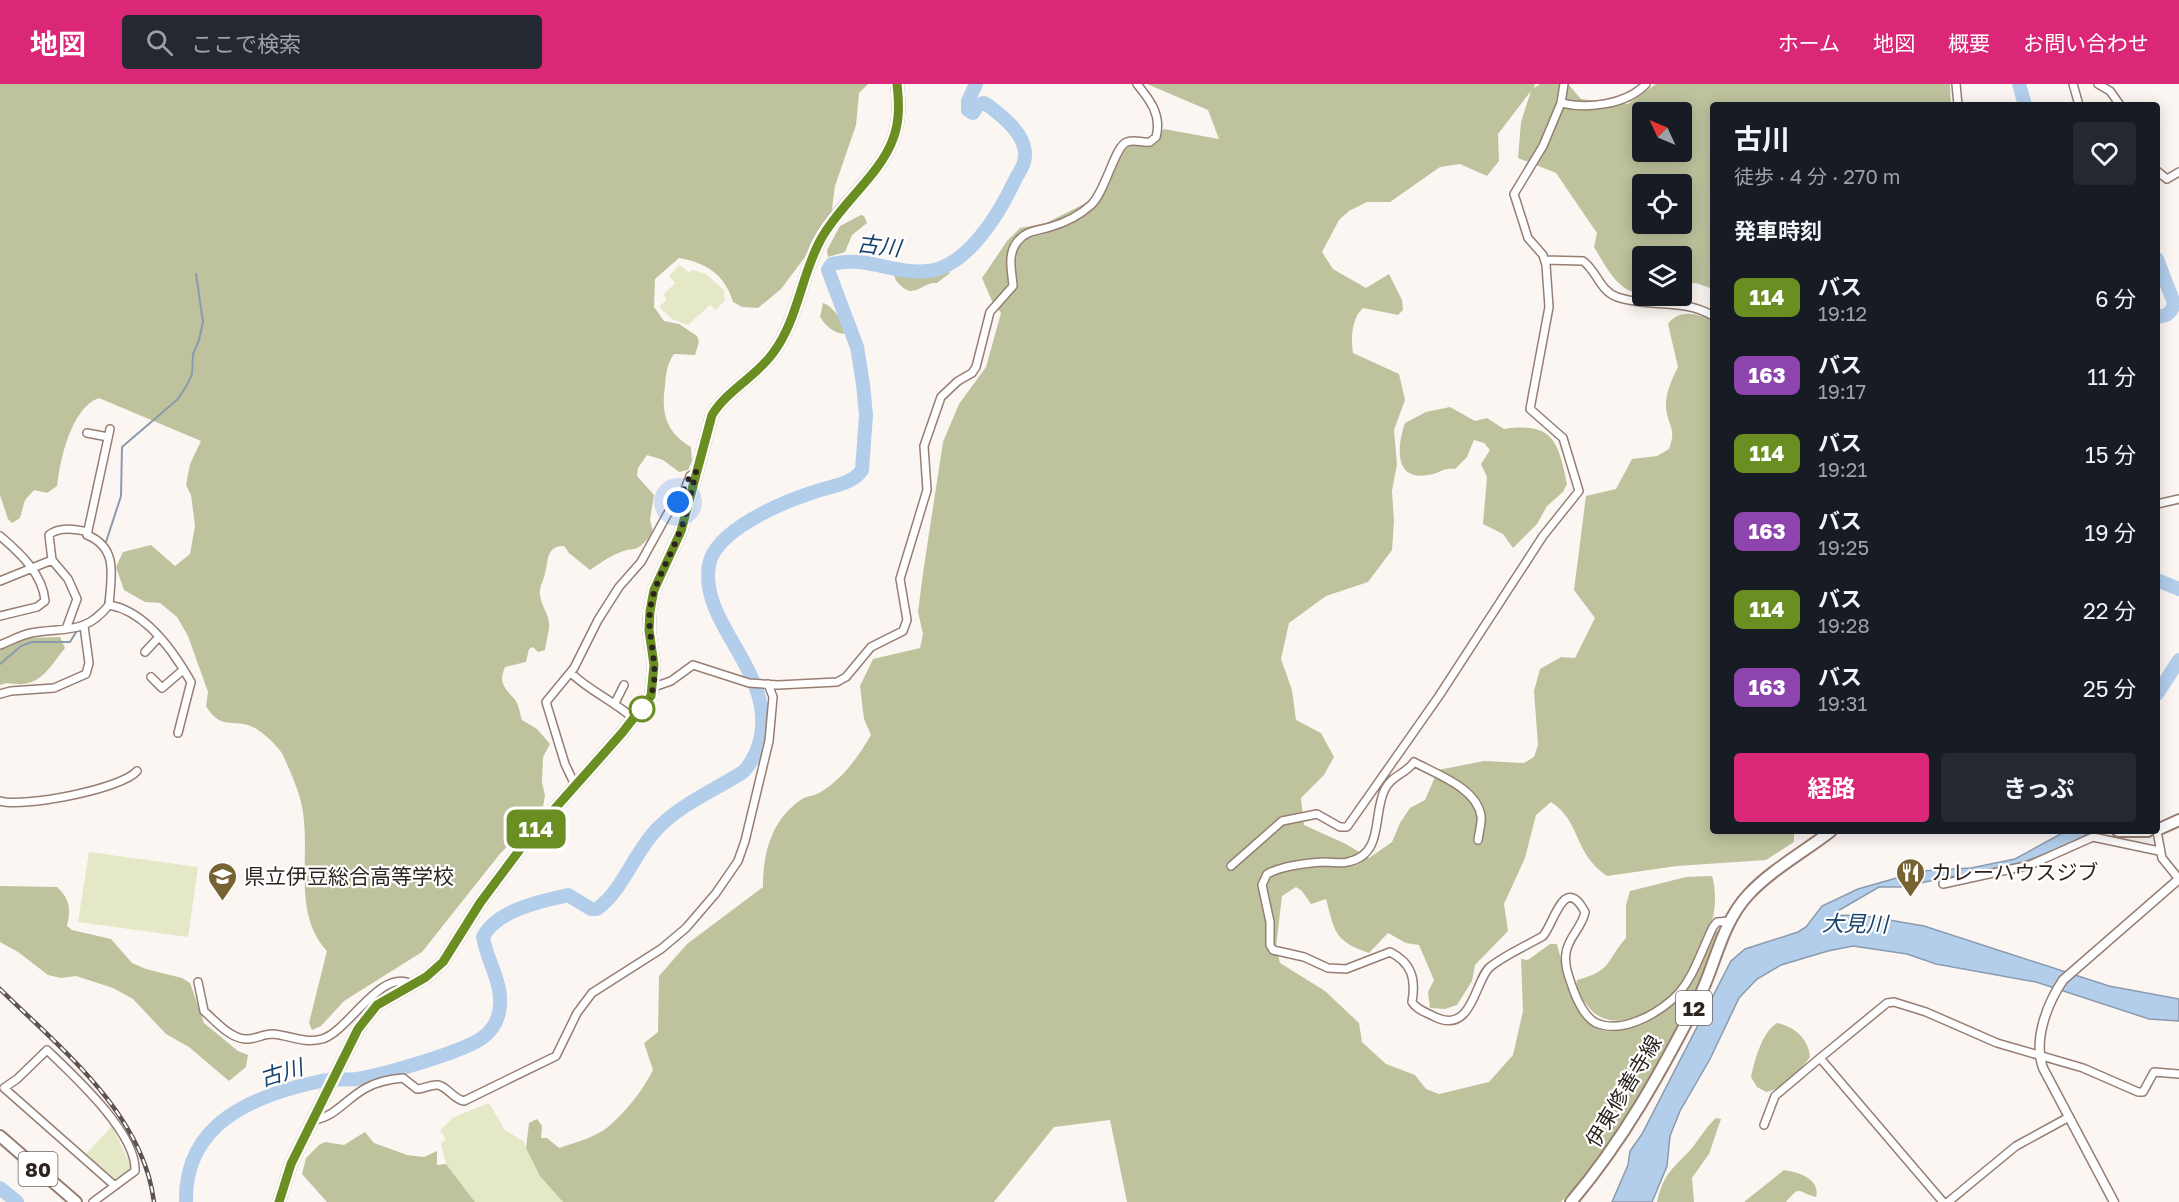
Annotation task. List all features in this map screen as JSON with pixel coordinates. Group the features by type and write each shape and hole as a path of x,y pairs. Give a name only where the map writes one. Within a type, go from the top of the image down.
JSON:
{"main road":[{"path":"283,1199 291,1164 358,1029 377,1005 426,977 443,962 504,869 645,706 654,687 654,665 649,630 654,590 681,531 710,422 720,402 773,355 785,335 806,272 821,238 889,149 898,114 897,84"},
{"path":"2160,829 2179,820"},
{"name":"伊東修善寺線","path":"1571,1202 1600,1168 1638,1110 1698,999 1731,921 1748,895 1827,834"},
{"name":"80","path":"0,1137 76,1202"}],"street":[{"path":"654,687 671,681 693,665 749,683 837,682 846,677 871,647 893,638 905,629 907,621 900,579 924,505 927,490 924,446 941,397 958,381 972,373 976,367 990,312 1013,286 1011,253 1023,235 1050,227 1080,213 1104,188 1122,144 1137,141 1150,142 1156,137 1158,119 1137,84"},
{"path":"1231,866 1282,821 1317,814 1340,827 1347,827 1439,696 1543,536 1579,491 1563,438 1530,409 1549,307 1545,260 1528,238 1514,194 1543,146 1561,103 1564,84"},
{"path":"1561,103 1579,105 1625,99 1635,95 1646,84"},
{"path":"1956,84 1958,102"},
{"path":"2073,84 2078,102"},
{"path":"2098,84 2110,91 2118,102"},
{"path":"2160,173 2167,179 2179,172"},
{"path":"1545,260 1582,261 1599,284 1616,297 1688,307 1710,315"},
{"path":"0,645 33,633 84,626 109,605 112,574 110,554 104,545 87,535 110,429"},
{"path":"87,433 108,437"},
{"path":"575,785 565,764 546,706 548,699 571,673 598,619 619,587 645,556 665,519 682,497 690,476 696,472"},
{"path":"2160,503 2179,499"},
{"path":"66,629 77,599 68,579 52,560 51,533 78,529 88,532"},
{"path":"0,616 37,607 45,601 31,568 22,555 1,538"},
{"path":"0,581 52,560"},
{"path":"109,605 137,616 159,638 192,685 178,733"},
{"path":"0,694 54,688 86,674 89,663 84,626"},
{"path":"145,652 159,638"},
{"path":"151,677 162,688 183,670"},
{"path":"571,673 590,691 615,703 634,719"},
{"path":"314,1120 325,1118 367,1087 390,1079 403,1078 417,1089 433,1085 442,1087 456,1100 464,1101 556,1056 577,1013 592,993 661,949 686,928 716,893 738,861 769,741 773,697 768,684"},
{"path":"615,703 624,685"},
{"path":"1478,840 1481,817 1477,803 1468,793 1414,762 1406,772 1392,778 1383,792 1374,842 1366,852 1347,863 1291,866 1267,874 1262,885 1270,922 1270,945 1274,950 1304,957 1328,968 1346,969 1390,952 1407,964 1415,981 1412,1002 1416,1008 1446,1020 1458,1017 1475,1000 1488,968 1543,936 1548,930 1556,909 1563,901 1572,898 1578,901 1586,912 1571,936 1565,955 1566,970 1576,998 1588,1016 1597,1023 1626,1025 1672,999 1687,983 1713,927 1717,922 1731,921"},
{"path":"0,801 8,803 50,801 114,782 137,771"},
{"path":"2114,1202 2039,1056 2040,1037 2052,1000 2062,980 2179,879 2162,858 2157,834"},
{"path":"1943,884 2014,870 2093,837 2159,851"},
{"path":"198,982 204,1011 236,1036 245,1040 276,1034 306,1040 327,1038 373,995 403,981 411,984"},
{"path":"1764,1125 1775,1096 1880,1008 1887,1003 1894,1002 2039,1056 2083,1068 2138,1092 2143,1092 2154,1072 2179,1074"},
{"path":"93,1202 115,1186 136,1168 120,1132 102,1106 47,1050 17,1079 4,1088 115,1186"},
{"path":"1820,1058 1943,1202"},
{"path":"1948,1202 2016,1146 2069,1117"}],"green space":[{"path":"0,84 868,84 859,93 856,125 835,186 831,216 823,233 781,289 758,308 742,307 733,302 725,284 714,272 698,263 679,258 655,279 654,307 664,321 679,324 697,336 699,342 695,355 674,354 667,369 664,396 667,421 676,435 691,447 692,461 688,470 679,472 663,460 647,455 638,468 637,476 654,495 650,520 653,532 642,545 616,554 590,570 564,546 550,552 540,590 549,622 545,650 538,652 533,647 529,649 526,662 505,667 502,678 504,686 517,703 522,720 537,729 550,744 543,757 542,783 545,795 543,807 499,855 422,952 344,1001 321,1026 312,1030 309,1023 327,951 316,935 309,918 301,802 283,755 274,743 253,727 222,721 211,714 206,706 208,692 188,636 177,617 160,603 145,602 124,590 116,567 123,552 151,545 175,566 190,554 195,526 191,495 186,485 190,464 201,441 99,398 81,412 74,423 64,449 57,486 47,493 34,490 25,500 20,518 12,523 8,519 0,495"},
{"path":"1147,84 1535,84 1534,88 1540,84 1568,84 1581,99 1628,104 1656,84 1950,84 1951,102 1710,102 1710,288 1692,283 1692,246 1632,246 1632,292 1613,277 1594,247 1597,233 1556,173 1518,158 1521,122 1531,91 1498,134 1499,161 1487,176 1460,164 1440,167 1390,202 1367,202 1349,211 1339,220 1322,252 1333,269 1366,288 1389,274 1402,300 1403,310 1398,315 1363,308 1354,323 1353,353 1399,374 1405,400 1394,430 1397,464 1392,491 1394,521 1392,550 1368,582 1326,596 1289,623 1281,659 1292,690 1296,720 1321,733 1334,757 1324,775 1301,798 1304,825 1346,844 1369,858 1392,842 1400,823 1410,808 1425,800 1438,770 1484,761 1524,763 1534,757 1538,745 1534,691 1540,669 1561,657 1575,658 1595,618 1574,590 1586,496 1616,489 1632,459 1657,456 1669,449 1672,431 1666,403 1669,387 1678,367 1668,324 1678,316 1689,314 1710,320 1710,834 1794,834 1794,842 1766,860 1677,866 1607,876 1588,857 1568,818 1551,802 1536,815 1525,858 1504,904 1508,931 1475,965 1472,981 1457,1005 1445,1009 1430,1008 1428,992 1434,980 1419,945 1406,943 1388,933 1369,953 1357,949 1338,934 1326,899 1311,904 1302,891 1296,887 1282,896 1276,947 1280,963 1325,991 1359,1023 1362,1042 1386,1064 1415,1075 1426,1089 1439,1094 1489,1082 1513,1055 1523,1011 1521,959 1528,960 1550,944 1557,944 1571,991 1583,1014 1598,1029 1616,1031 1651,1018 1678,1000 1694,976 1715,931 1721,932 1672,1040 1633,1110 1587,1174 1561,1202 1127,1202 1110,1120 1054,1127 994,1202 563,1202 540,1176 526,1148 529,1123 537,1119 542,1126 541,1138 547,1138 559,1148 603,1131 633,1101 653,1070 644,1043 658,1032 659,976 687,944 763,887 767,850 776,827 783,817 802,799 819,793 835,782 861,752 871,735 864,719 860,686 873,659 920,648 923,634 918,612 943,442 959,404 986,367 1001,313 992,301 982,278 1007,241 1020,228 1046,223 1100,196 1121,147 1128,143 1152,142 1164,129 1219,139 1208,110"},
{"path":"861,215 867,223 852,235 845,252 828,257 827,250 840,226"},
{"path":"679,265 689,272 693,270 706,274 724,290 725,300 716,310 710,305 688,325 672,319 659,307 666,300 664,294 675,283 669,276"},
{"path":"896,271 925,275 947,271 950,273 937,283 910,291 897,282 894,273"},
{"path":"823,303 838,316 843,325 844,334 830,328 820,317"},
{"path":"1450,407 1475,421 1487,418 1504,429 1533,429 1543,432 1556,446 1567,484 1563,492 1547,506 1537,524 1513,548 1503,534 1483,524 1487,477 1481,464 1490,450 1484,443 1474,440 1467,457 1455,469 1428,475 1416,475 1408,472 1403,466 1400,450 1405,423 1426,412"},
{"path":"60,637 65,648 37,680 0,685 0,650 27,638"},
{"path":"89,852 198,867 188,937 78,922"},
{"path":"1712,876 1715,898 1712,921 1696,957 1676,990 1656,1007 1632,1018 1619,1021 1607,1020 1596,1015 1581,997 1577,980 1596,973 1607,965 1626,938 1626,905 1630,891 1686,877"},
{"path":"0,886 57,887 67,900 69,914 67,926 72,930 111,939 132,963 182,978 190,983 204,1023 238,1051 248,1055 246,1067 229,1081 189,1047 166,1034 133,999 113,988 76,976 61,978 48,975 18,952 0,942"},
{"path":"1777,1023 1800,1034 1807,1045 1810,1057 1785,1083 1766,1092 1757,1087 1751,1077 1763,1039"},
{"path":"489,1103 505,1130 523,1141 531,1158 563,1202 475,1202 446,1164 441,1143 446,1139 440,1130 454,1117"},
{"path":"1716,1118 1721,1119 1709,1154 1692,1178 1694,1202 1657,1202 1670,1172"},
{"path":"112,1126 131,1166 128,1173 115,1179 86,1154"},
{"path":"365,1132 374,1143 407,1155 424,1157 437,1151 437,1165 446,1164 475,1202 327,1202 302,1174 306,1158 325,1142 344,1145"},
{"path":"1784,1170 1802,1175 1812,1181 1817,1191 1816,1197 1798,1191 1786,1202 1744,1202"}],"water":[{"name":"大見川","path":"2061,834 2088,834 2068,845 2021,863 1900,887 1879,887 1836,912 1836,915 1866,916 1924,926 2109,986 2179,999 2179,1021 2149,1019 2036,982 1936,964 1907,954 1853,946 1781,965 1757,979 1739,998 1710,1059 1680,1111 1670,1136 1667,1166 1652,1202 1612,1202 1628,1165 1630,1151 1642,1134 1731,961 1745,949 1798,932 1806,927 1822,906 1858,889 1921,871 1971,868 2015,859"}],"waterway":[{"name":"古川","path":"186,1202 189,1174 197,1151 210,1132 249,1104 296,1087 321,1081 357,1079 403,1068 458,1050 486,1035 498,1016 500,1002 498,983 483,937 490,928 509,913 545,900 568,895 591,909 597,909 615,891 642,848 667,819 743,772 750,764 761,736 762,712 757,690 715,607 709,586 709,565 714,552 724,540 752,519 801,497 847,482 862,470 866,415 857,347 828,270 832,264 856,262 904,270 928,271 956,260 980,237 1008,195 1023,164 1025,152 1017,132 989,106 984,103 978,105 973,113 968,110 968,101 976,84"},
{"path":"2019,84 2024,102"},
{"path":"2160,267 2174,303 2168,313 2160,317"},
{"path":"105,545 121,496 122,447 178,399 192,374 193,354 203,322 196,274"},
{"path":"103,550 108,564"},
{"path":"2160,581 2179,589"},
{"path":"86,621 104,606 106,599"},
{"path":"0,664 21,646 32,642 70,642 78,629"},
{"path":"2160,689 2179,660"},
{"name":"古川","path":"0,1188 17,1202"}],"railway":[{"path":"0,989 72,1059 116,1111 134,1139 147,1170 154,1202"}],"bus line":[{"name":"114","path":"279,1202 291,1164 358,1029 377,1005 426,977 443,962 504,869 645,706 651,696 654,687 654,665 649,630 654,590 681,531 712,415 720,402 773,355 785,335 806,272 821,238 831,221 889,149 894,137 898,114 897,84"}],"place":[{"name":"カレーハウスジブ","path":"1910,898"},
{"name":"県立伊豆総合高等学校","path":"223,902"}],"route":[{"path":"642,709 654,687 654,665 649,630 654,590 681,531 696,472 690,476 678,502"}]}
